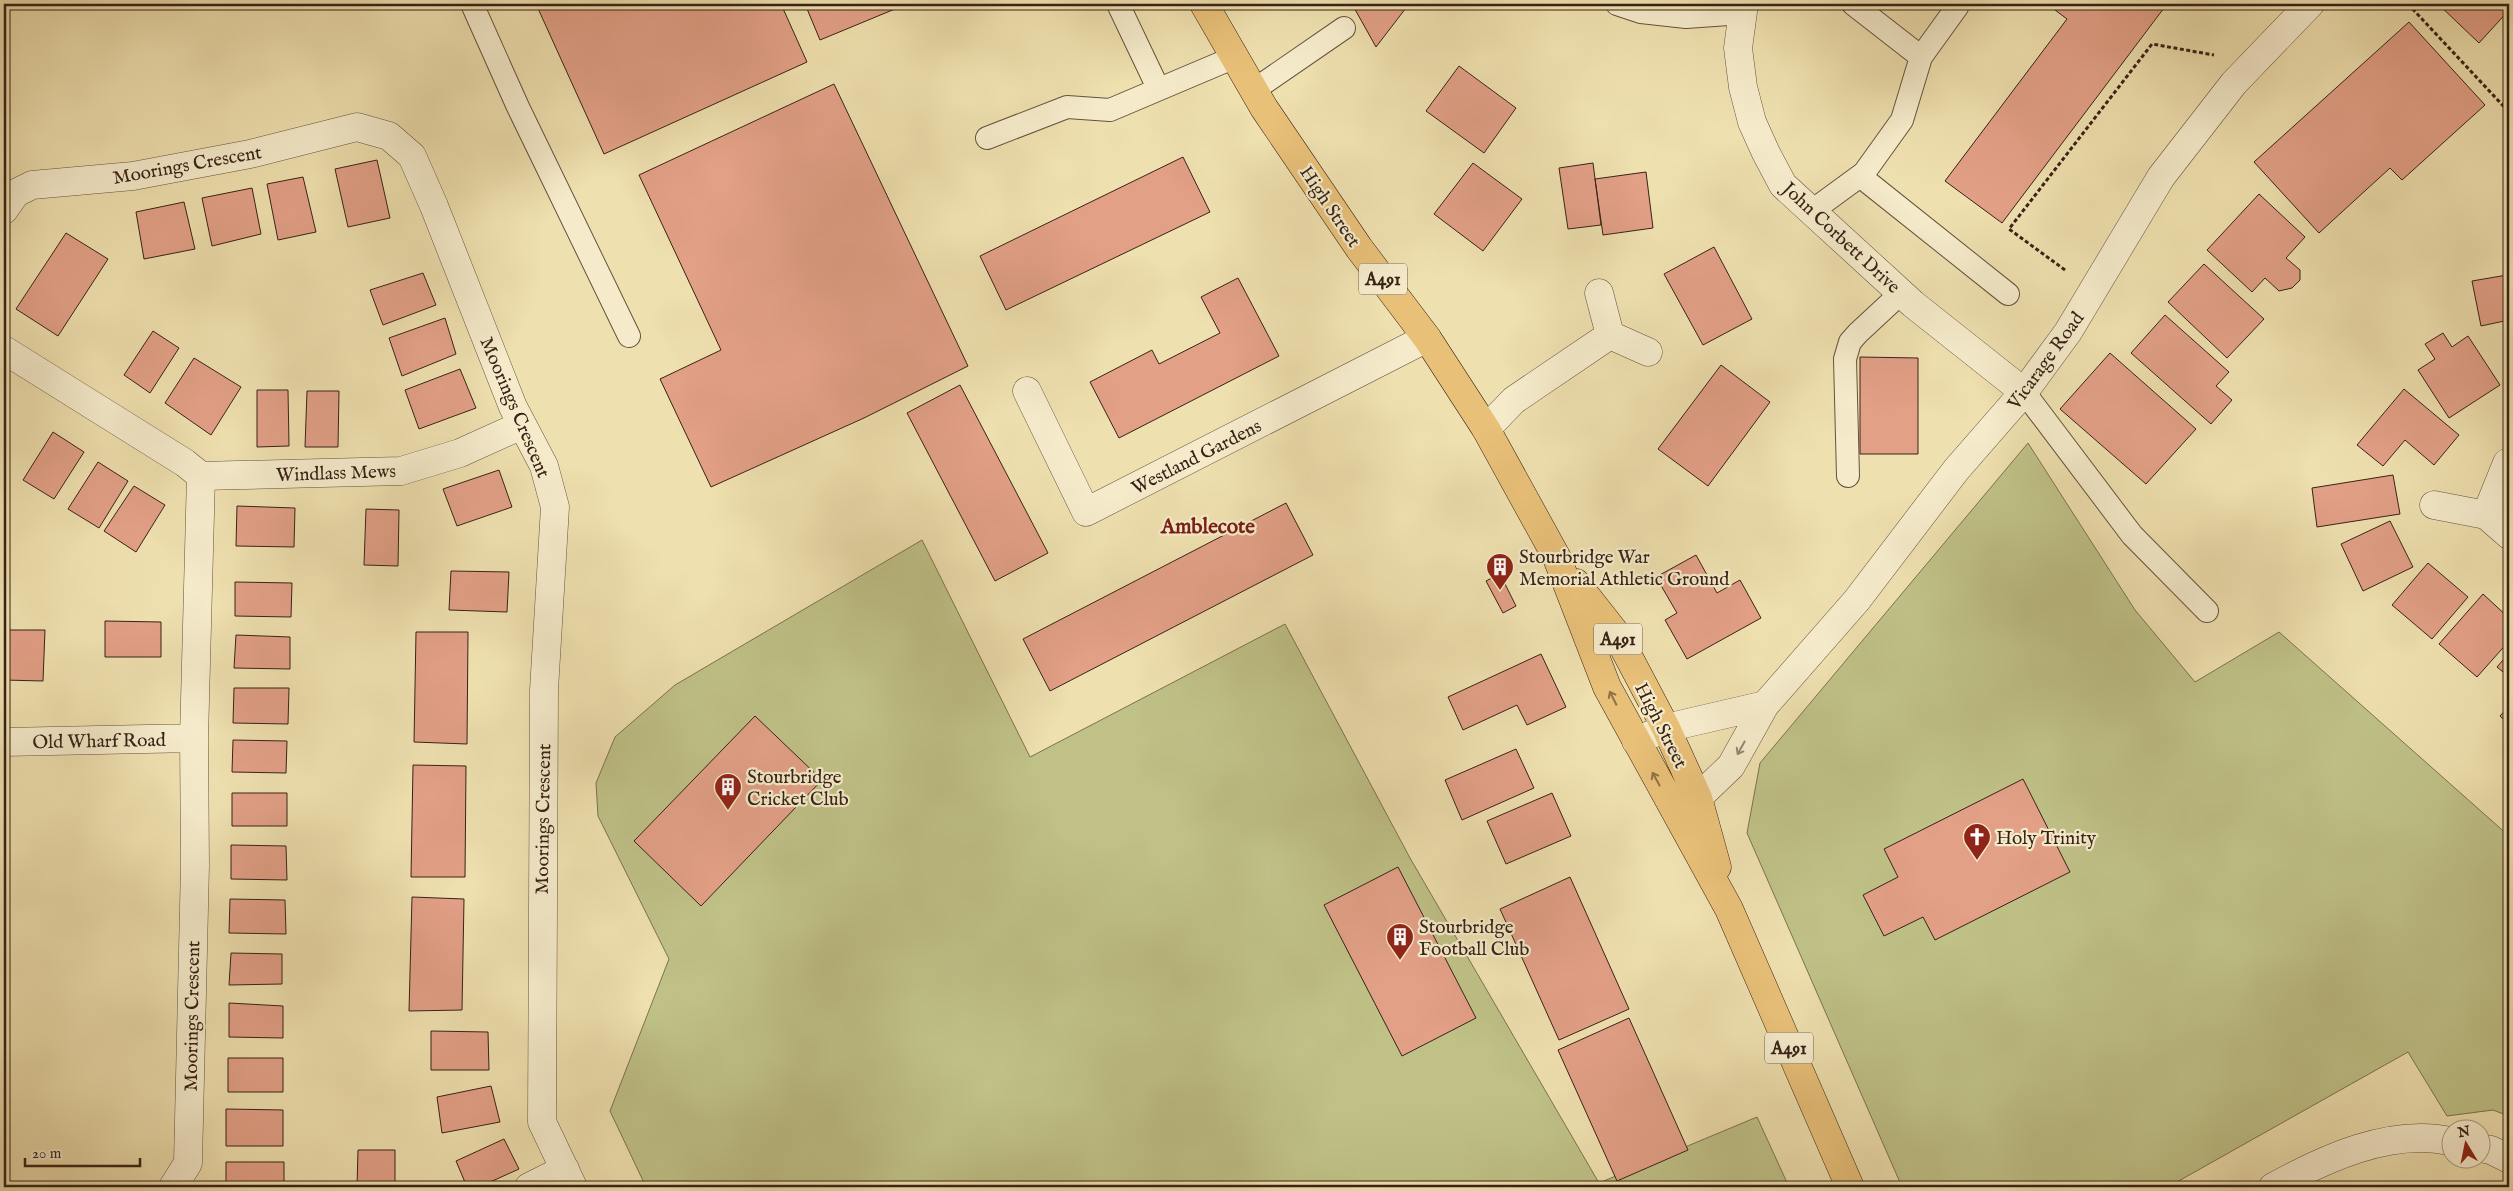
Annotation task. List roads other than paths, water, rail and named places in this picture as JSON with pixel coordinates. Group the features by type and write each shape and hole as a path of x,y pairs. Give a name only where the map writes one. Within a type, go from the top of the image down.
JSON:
{"highway":[{"name":"High Street","path":"1204,4 1254,90 1360,248 1427,338 1486,429 1557,558 1607,686 1729,909 1850,1187"},
{"name":"High Street","path":"1557,558 1617,636 1666,728 1698,798 1729,909"}],"street":[{"name":"Vicarage Road","path":"1677,817 1731,766 1765,706 1857,600 1956,470 2024,392 2068,332 2161,177 2234,83 2310,4"},
{"name":"John Corbett Drive","path":"1744,8 1738,48 1743,87 1752,122 1783,185 1901,293 2024,392"},
{"name":"Moorings Crescent","path":"4,210 16,193 32,185 133,176 250,154 357,127 389,136 412,156 434,206 513,407 544,466 555,507 544,690 542,1122 569,1178"},
{"path":"1599,293 1610,335"},
{"path":"1610,335 1648,352"},
{"path":"1486,429 1514,400 1610,335"},
{"name":"Westland Gardens","path":"1027,391 1086,512 1427,338"},
{"path":"4,350 186,463 201,476"},
{"name":"Windlass Mews","path":"201,476 401,471 460,452 522,425"},
{"path":"2486,515 2507,463"},
{"name":"Moorings Crescent","path":"175,1187 188,1163 194,866 194,738 201,476"},
{"path":"2434,505 2486,515 2509,535"},
{"path":"1636,741 1666,728 1765,706"},
{"name":"Old Wharf Road","path":"4,742 194,738"},
{"path":"2273,1187 2357,1149 2395,1140 2440,1138"},
{"path":"2490,1150 2509,1159"},
{"path":"529,1187 569,1178"}],"lane":[{"path":"472,4 518,107 629,336"},
{"path":"1118,4 1158,88"},
{"path":"1617,4 1686,17 1744,8"},
{"path":"1853,4 1921,57"},
{"path":"1812,211 1860,176 1902,120 1921,57 1957,7 1953,4"},
{"path":"1254,90 1344,28"},
{"path":"987,138 1067,107 1110,110 1158,88 1235,57"},
{"path":"1860,176 2008,294"},
{"path":"1848,476 1845,359 1850,342 1901,293"},
{"path":"2024,392 2132,536 2207,611"}],"place":[{"name":"Stourbridge War Memorial Athletic Ground","path":"1500,591"},
{"name":"Stourbridge Cricket Club","path":"728,811"},
{"name":"Holy Trinity","path":"1977,861"},
{"name":"Stourbridge Football Club","path":"1400,961"}],"district":[{"name":"Amblecote","path":"1208,526"}]}
